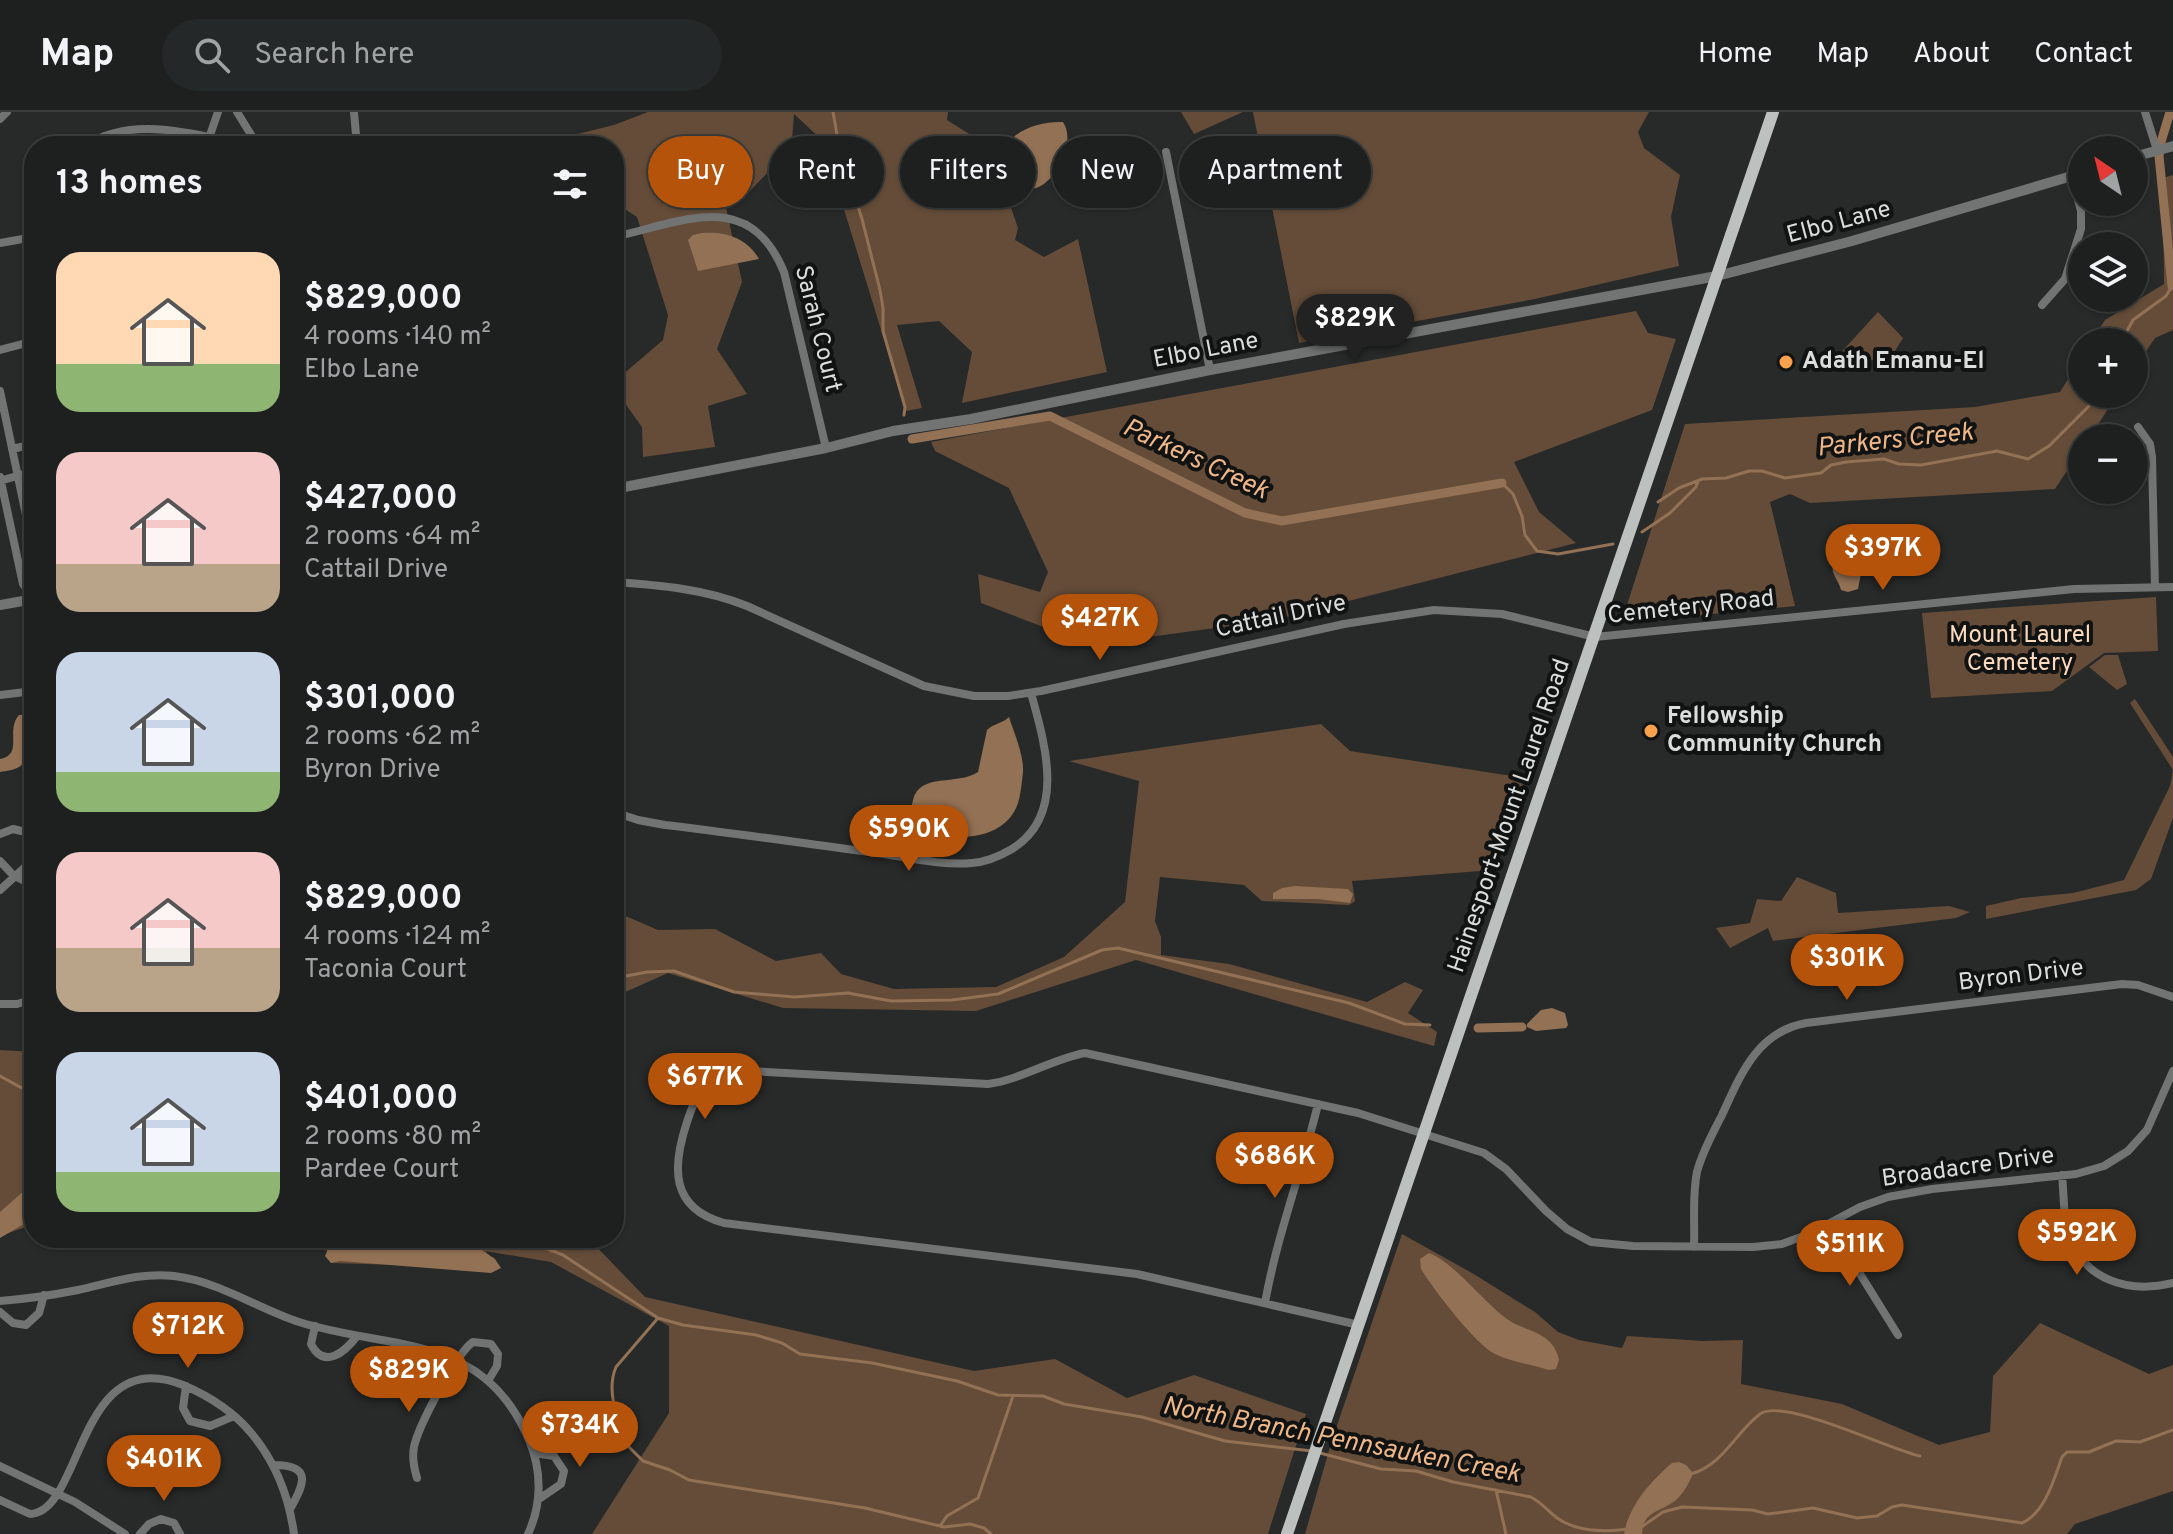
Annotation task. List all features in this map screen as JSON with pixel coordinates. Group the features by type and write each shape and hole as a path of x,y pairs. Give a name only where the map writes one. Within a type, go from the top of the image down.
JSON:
{"main road":[{"name":"Hainesport-Mount Laurel Road","path":"1287,1534 1773,112"}],"street":[{"path":"0,119 7,112"},
{"path":"210,136 218,112"},
{"path":"237,112 252,136"},
{"path":"354,112 356,136"},
{"path":"2145,112 2157,150"},
{"path":"108,136 145,129 201,136"},
{"path":"2148,153 2173,146"},
{"path":"1166,152 1210,370"},
{"name":"Elbo Lane","path":"624,487 826,448 893,431 971,419 1210,370 1717,276 1852,241 2068,177"},
{"name":"Sarah Court","path":"624,235 712,215 751,225 776,254 784,272 826,448"},
{"path":"2042,305 2065,279 2081,229 2081,216"},
{"path":"0,243 24,239"},
{"path":"0,350 24,344"},
{"path":"0,391 24,506"},
{"path":"2148,441 2152,457 2155,587"},
{"path":"12,449 24,446"},
{"path":"24,475 0,480 24,585"},
{"name":"Cattail Drive","path":"624,583 717,595 909,680 940,691 974,696 1031,693 1325,628 1416,612 1468,610 1502,614 1595,637"},
{"name":"Cemetery Road","path":"1595,637 2074,589 2173,587"},
{"path":"0,605 24,600"},
{"path":"0,695 24,692"},
{"path":"624,815 694,829 943,862 984,861 1008,851 1028,837 1045,805 1048,782 1046,759 1031,693"},
{"path":"0,834 13,829 24,832"},
{"path":"0,861 24,881"},
{"path":"0,890 24,870"},
{"name":"Byron Drive","path":"1694,1247 1695,1186 1704,1152 1746,1064 1763,1044 1783,1030 1806,1023 2122,984 2138,985 2173,997"},
{"path":"0,1004 24,1002"},
{"name":"Broadacre Drive","path":"1359,1325 1137,1274 724,1223 700,1214 685,1197 677,1175 683,1137 695,1101 706,1083 714,1077 735,1071 988,1084 1022,1077 1073,1055 1085,1053 1318,1104 1484,1153 1517,1178 1556,1221 1591,1242 1619,1246 1694,1247 1782,1244 1888,1197 1932,1189 2062,1175 2104,1166 2117,1160 2138,1142 2154,1118 2173,1071"},
{"path":"1265,1303 1277,1244 1301,1172 1318,1104"},
{"path":"2062,1175 2068,1232 2077,1252 2093,1271 2114,1284 2126,1287 2173,1283"},
{"path":"1829,1224 1898,1335"},
{"path":"0,1301 134,1277 173,1276 212,1285 273,1312 315,1326 416,1345 457,1360 488,1381 517,1415 534,1453 539,1472 539,1499 528,1534"},
{"path":"0,1312 13,1323 26,1325 39,1313 44,1295"},
{"path":"315,1326 311,1344 329,1358 341,1354 357,1336"},
{"path":"417,1478 413,1456 416,1440 457,1360 473,1342 491,1344 495,1348 499,1360 488,1381"},
{"path":"0,1500 23,1512 37,1513 48,1508 95,1418 118,1390 140,1380 152,1379 186,1386 209,1398 234,1416 255,1437 274,1465 290,1510 294,1534"},
{"path":"186,1386 183,1408 190,1421 210,1426 234,1416"},
{"path":"534,1453 554,1456 564,1471 561,1484 539,1499"},
{"path":"274,1465 295,1467 302,1477 300,1491 290,1510"},
{"path":"0,1466 58,1494 125,1534"},
{"path":"140,1534 149,1524 161,1519 174,1523 180,1534"}],"green space":[{"path":"648,112 948,112 947,120 972,136 900,136 900,208 1011,208 1018,228 1015,240 1044,257 1078,239 1107,372 962,403 972,352 939,321 897,325 922,408 906,411 844,208 884,208 884,136 818,136 794,114 792,136 769,136 769,171 753,188 753,136 648,136 648,208 726,208 742,282 717,349 747,394 708,406 715,447 643,457 642,427 624,402 624,373 663,340 668,315 637,217 624,209 624,136 569,136 614,125"},
{"path":"1181,112 1243,112 1194,134"},
{"path":"1253,112 1649,112 1638,132 1644,148 1680,175 1671,217 1679,266 1535,299 1299,343 1272,208 1371,208 1371,136 1258,136"},
{"path":"2173,175 2173,330 2155,338 2148,348 2148,328 2100,328 2105,320 2118,312 2148,312 2148,294 2164,284 2163,178"},
{"path":"1636,311 1648,333 1676,339 1652,410 1514,462 1539,512 1576,543 1274,620 1090,645 981,603 978,574 1040,592 1048,572 1009,488 935,451 931,442"},
{"path":"1878,312 1903,338 1893,354 1848,367 1835,359"},
{"path":"2068,379 2068,408 2109,408 2098,424 2068,424 2068,469 2055,489 1810,503 1790,494 1770,502 1795,606 1630,622 1626,608 1685,424 1975,407 2060,392"},
{"name":"Mount Laurel Cemetery","path":"2156,597 2158,651 2104,653 2052,691 1931,698 1922,613"},
{"path":"2105,655 2118,655 2127,684 2117,690 2089,667"},
{"path":"2135,699 2173,757 2173,770 2130,703"},
{"path":"1321,724 1350,751 1525,778 1493,870 1352,881 1355,901 1349,905 1262,901 1244,885 1160,877 1155,921 1161,937 1161,955 1229,964 1367,1002 1405,982 1423,990 1408,1013 1437,1032 1434,1046 1136,960 976,1011 783,1008 668,973 624,993 624,915 658,930 715,929 776,961 821,953 841,974 894,989 996,987 1064,957 1125,902 1139,781 1069,761"},
{"path":"2173,770 2173,818 2151,879 2136,890 1986,919 1986,906 2021,898 2073,893 2124,880 2170,786"},
{"path":"1797,877 1836,893 1838,913 1949,906 1970,912 1956,918 1773,941 1768,928 1730,948 1716,928 1750,923 1757,899 1781,901"},
{"path":"0,1050 24,1051 24,1228 0,1236"},
{"path":"1402,1234 1535,1312 1558,1332 1579,1340 1622,1348 1627,1336 1743,1340 1741,1384 1842,1404 1939,1445 1990,1432 1993,1376 2040,1323 2149,1374 2173,1365 2173,1491 2075,1524 2067,1534 1305,1534 1332,1440"},
{"path":"326,1248 598,1248 645,1297 974,1371 1055,1359 1127,1398 1194,1375 1306,1414 1268,1534 592,1534 669,1413 669,1326 551,1262 485,1251 501,1268 331,1263"}],"shaded area":[{"path":"1050,122 1063,122 1067,136 1052,136 1052,177 1036,188 1036,136 1016,136 1023,130"},
{"path":"702,233 735,237 759,259 698,271 688,240"},
{"path":"1855,535 1879,537 1883,559 1878,564 1862,568 1858,589 1848,592 1841,590 1833,572 1833,560 1841,544"},
{"path":"19,715 24,715 24,762 12,770 0,772 0,759 7,756 13,747 15,721"},
{"path":"1009,717 1023,765 1019,799 1011,816 990,832 976,836 947,836 919,830 912,812 917,791 931,783 978,772 987,730"},
{"path":"1295,886 1348,889 1353,894 1350,903 1273,899 1273,893"},
{"path":"1552,1008 1565,1013 1566,1028 1536,1031 1527,1027 1541,1010"},
{"path":"24,1191 24,1224 0,1238 0,1212"},
{"path":"329,1248 479,1248 495,1259 501,1268 491,1273 340,1261 331,1263 325,1256"},
{"path":"1429,1253 1449,1265 1507,1319 1551,1343 1559,1360 1556,1369 1549,1370 1501,1357 1477,1339 1444,1302 1421,1269 1420,1259"},
{"path":"1679,1462 1693,1473 1681,1495 1645,1520 1642,1534 1624,1534 1642,1494 1672,1463"}],"waterway":[{"name":"Parkers Creek","path":"833,112 839,146 880,290 883,331 905,407 904,415"},
{"name":"Parkers Creek","path":"2170,112 2159,156 2172,286"},
{"name":"Parkers Creek","path":"2129,328 2133,320 2166,296 2172,286"},
{"name":"Parkers Creek","path":"1658,502 1679,488 1702,479 1726,478 1749,471 1762,471 1785,478 1821,473 1831,465 1846,462 1884,459 1899,464 1921,465 1997,451 2028,459 2049,446 2087,408"},
{"name":"Parkers Creek","path":"912,439 1050,416 1245,513 1282,521 1502,483"},
{"name":"Parkers Creek","path":"1642,532 1670,513 1696,487 1698,481"},
{"name":"Parkers Creek","path":"1502,483 1513,494 1522,516 1525,535 1537,551 1558,554 1613,544"},
{"path":"624,977 674,971 734,992 795,997 848,993 891,1001 952,1000 998,994 1102,950 1118,948 1349,1003 1405,1024 1430,1025"},
{"path":"1478,1028 1522,1027"},
{"name":"North Branch Pennsauken Creek","path":"0,1076 24,1088"},
{"name":"North Branch Pennsauken Creek","path":"546,1248 563,1255 658,1318 683,1325 756,1335 782,1343 800,1354 872,1363 957,1381 998,1395 1043,1396 1064,1404 1142,1417 1225,1441 1312,1451"},
{"path":"658,1318 616,1367 612,1384 618,1436 643,1461 689,1480 865,1508 944,1527 970,1524 984,1528 991,1534"},
{"path":"940,1526 947,1516 978,1498 1013,1396"},
{"path":"1691,1474 1711,1464 1751,1421 1760,1414 1772,1411 1812,1418 1920,1456"},
{"name":"North Branch Pennsauken Creek","path":"1640,1528 1663,1512 1682,1507 1752,1510 1768,1514 1813,1508 1857,1518 1877,1516 1902,1505 2022,1523 2043,1504 2062,1457 2067,1452 2089,1452 2116,1441 2140,1442 2173,1430"},
{"name":"North Branch Pennsauken Creek","path":"1320,1453 1381,1469 1416,1471 1453,1482 1531,1497 1565,1523 1582,1528 1601,1531 1628,1529"},
{"path":"1496,1490 1506,1534"}],"place":[{"name":"Adath Emanu-El","path":"1786,362"},
{"name":"Fellowship Community Church","path":"1651,731"}]}
